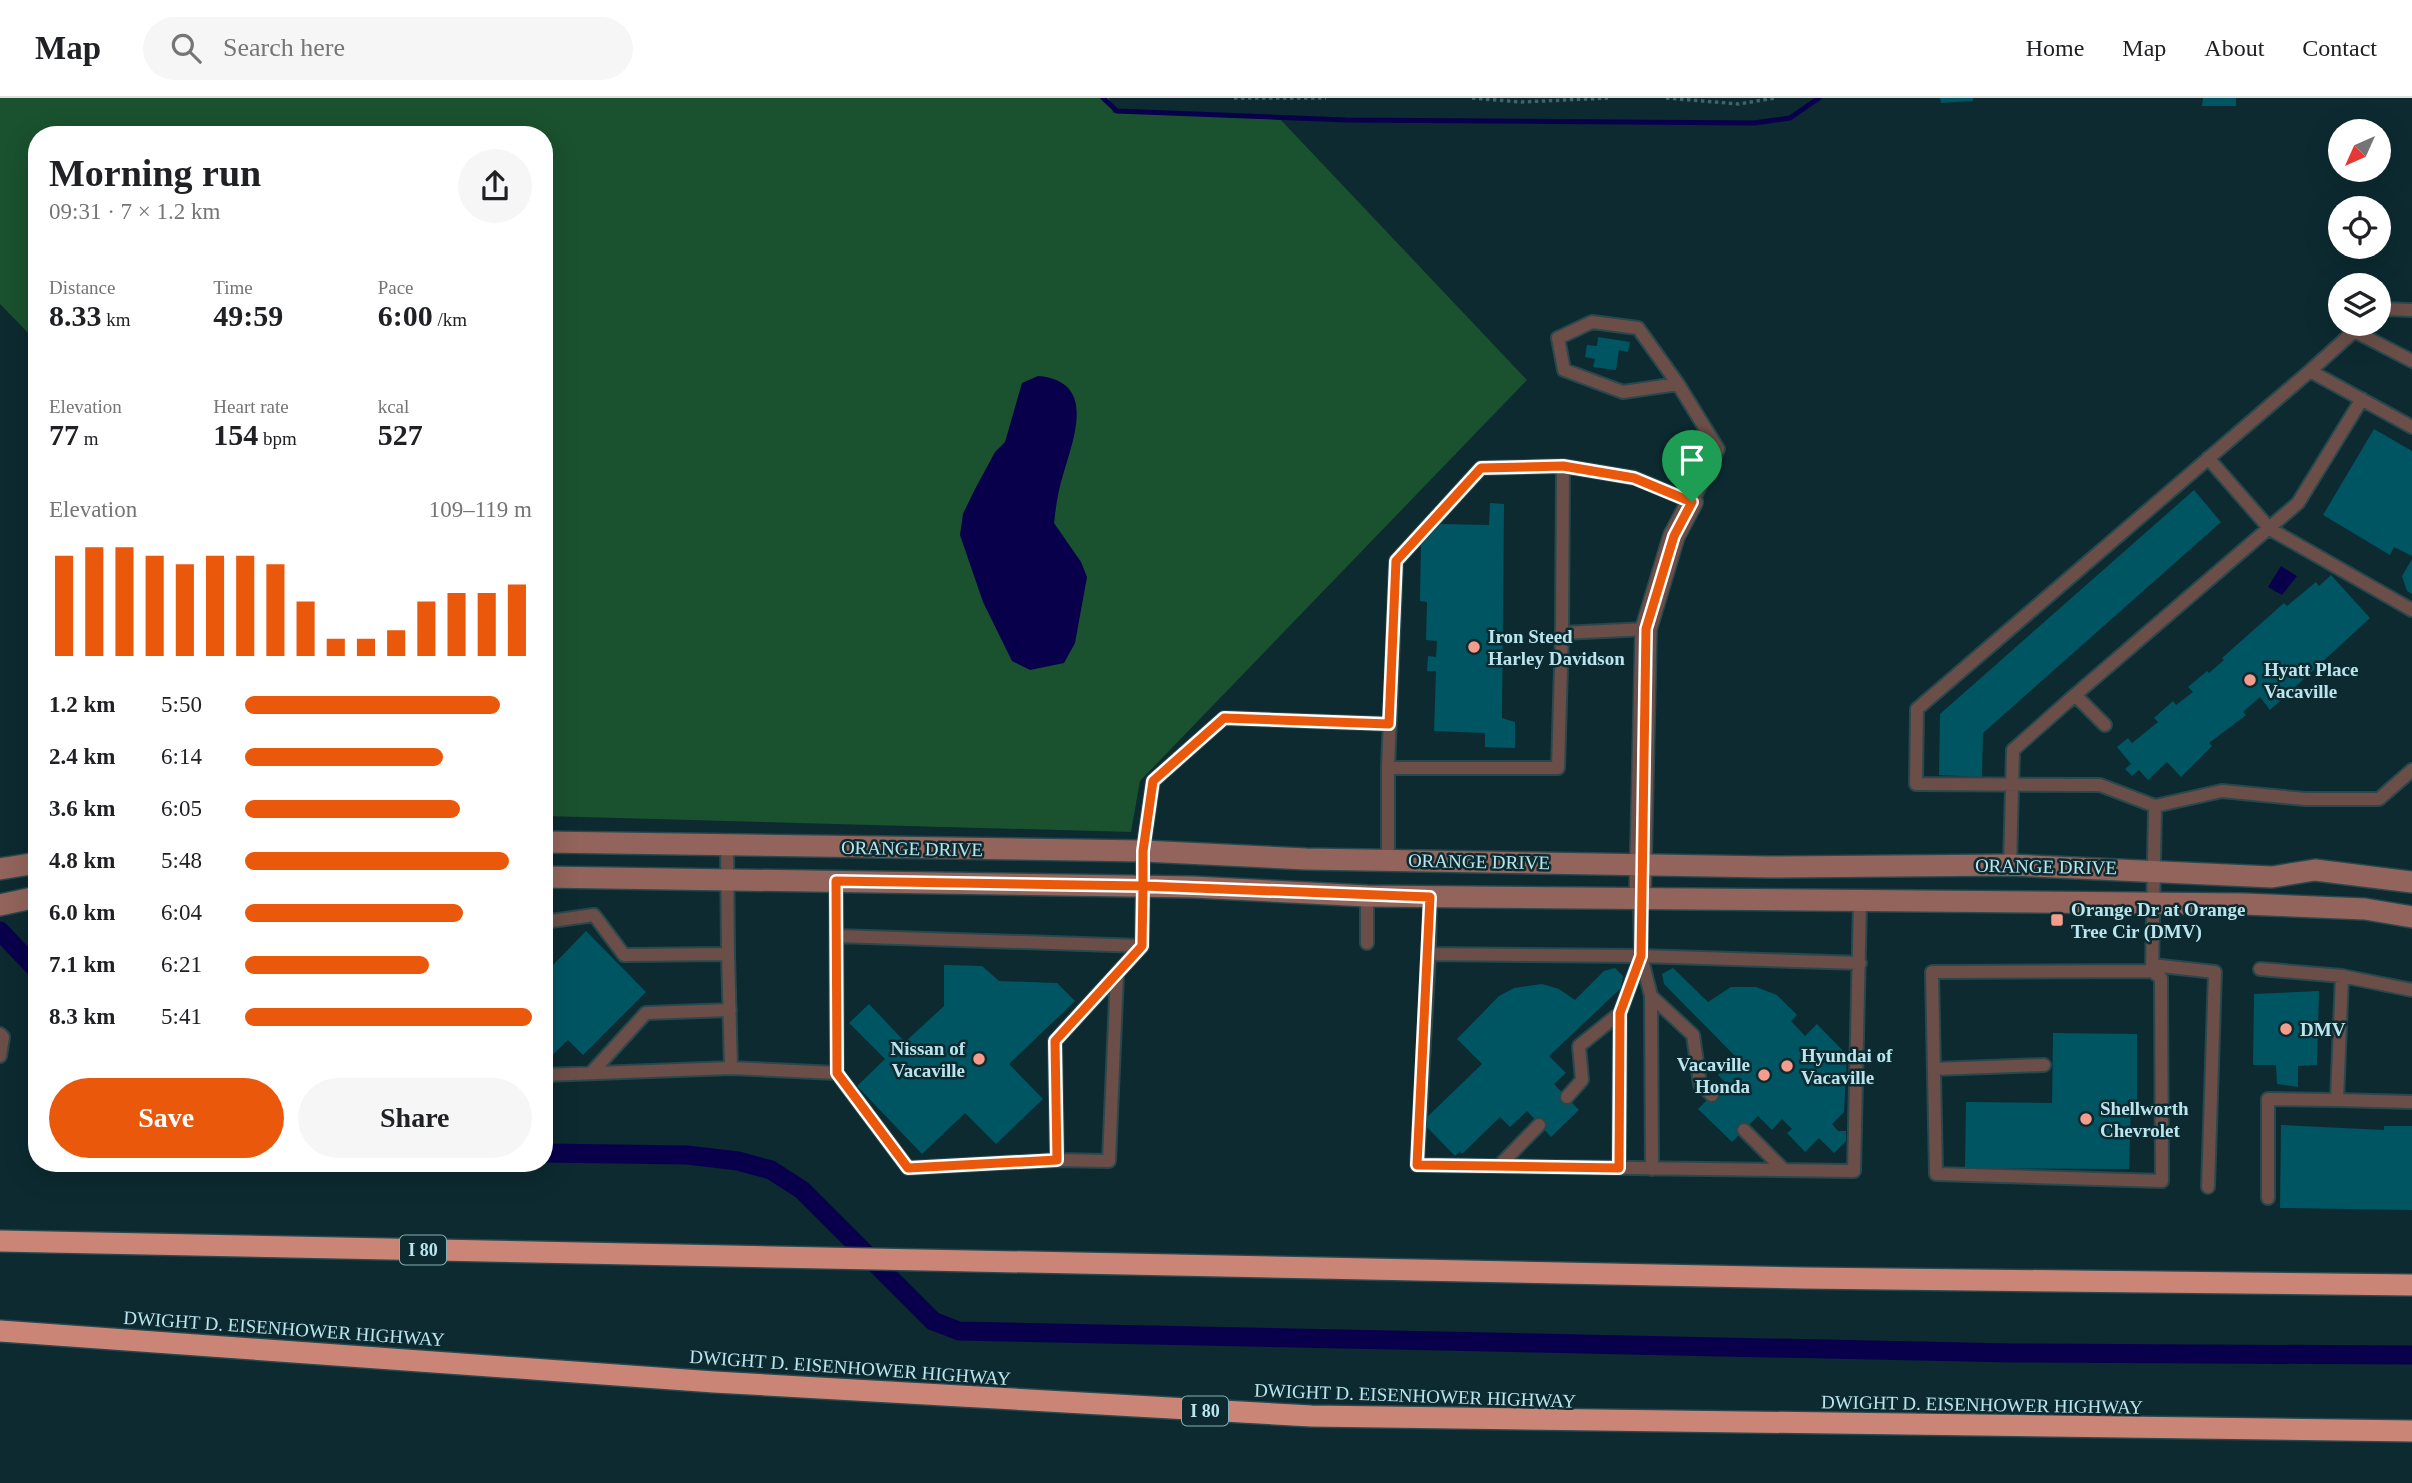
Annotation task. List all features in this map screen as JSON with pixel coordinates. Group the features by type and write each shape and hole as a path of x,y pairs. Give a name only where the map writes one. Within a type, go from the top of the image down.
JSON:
{"highway":[{"name":"I 80","path":"0,1241 1804,1278 2412,1285"},
{"name":"DWIGHT D. EISENHOWER HIGHWAY","path":"0,1331 714,1382 1311,1416 2412,1431"}],"street":[{"path":"1640,900 1646,629 1674,536 1692,502"},
{"name":"ORANGE DRIVE","path":"553,842 1143,851 1388,860 1790,867 2010,864 2124,867 2152,873 2272,877 2315,870 2412,882"},
{"path":"0,869 28,864"},
{"name":"ORANGE DRIVE","path":"553,877 1143,886 1430,897 2056,904 2152,902 2365,909 2412,917"}],"lane":[{"path":"2391,309 2412,310"},
{"path":"1388,860 1389,724 1396,561 1481,468 1563,466 1634,478 1692,502 1718,449 1678,384 1638,328 1592,322 1558,338 1564,370 1623,392 1678,384"},
{"path":"2349,336 1917,709 1916,785 2100,785 2155,806 2222,791 2305,799 2379,799 2412,770"},
{"path":"2371,336 2412,361"},
{"path":"2310,371 2412,427"},
{"path":"2010,864 2013,750 2298,503 2362,399"},
{"path":"2208,458 2270,529 2412,610"},
{"path":"1388,768 1558,768 1563,466"},
{"path":"1562,633 1646,629"},
{"path":"2075,695 2105,725"},
{"path":"1057,1160 1055,1041 1142,946 1143,851 1153,781 1224,718 1389,724"},
{"path":"2155,806 2152,968 2161,978 2162,1181 1936,1174 1931,972 2152,968 2216,972 2208,1187"},
{"path":"727,845 732,1068"},
{"path":"836,881 837,1073 908,1168 1057,1160 1109,1161 1116,974"},
{"path":"1367,896 1367,943"},
{"path":"1430,897 1417,1165 1854,1171 1860,902"},
{"path":"1640,900 1641,956 1651,996 1652,1168"},
{"path":"553,921 594,915 624,955 728,954"},
{"path":"837,936 1142,946"},
{"path":"1429,954 1641,956 1860,963"},
{"path":"1619,1168 1620,1013 1641,956"},
{"path":"2260,969 2342,976 2412,990"},
{"path":"2337,1100 2342,976"},
{"path":"1651,996 1693,1035 1700,1084 1712,1096"},
{"path":"592,1072 646,1013 730,1010"},
{"path":"1567,1097 1583,1080 1579,1046 1620,1013"},
{"path":"0,1034 3,1037 0,1056"},
{"path":"1934,1069 2044,1065"},
{"path":"553,1074 732,1068 837,1073"},
{"path":"2268,1198 2268,1099 2412,1102"},
{"path":"1499,1166 1539,1125"},
{"path":"1744,1129 1784,1170"}],"path":[{"path":"1234,98 1326,98"},
{"path":"1472,98 1521,102 1608,98"},
{"path":"1666,98 1739,104 1775,98"}],"green space":[{"path":"0,98 1109,98 1113,113 1279,118 1527,380 1140,781 1131,832 553,816 553,126 28,126 28,333 0,304"}],"shaded area":[{"path":"1038,376 1057,380 1069,389 1075,400 1075,429 1054,523 1081,562 1087,577 1075,643 1064,663 1030,670 1012,661 983,602 960,535 963,514 974,491 995,452 1005,442 1022,383"},
{"path":"2281,566 2297,576 2282,595 2268,587"}],"building":[{"path":"1940,98 1973,98 1973,101 1941,103"},
{"path":"2203,98 2236,98 2236,106 2202,106"},
{"path":"1598,337 1630,342 1628,352 1619,350 1616,370 1593,367 1595,359 1585,357 1587,345 1597,346"},
{"path":"2374,429 2412,451 2412,556 2394,547 2390,555 2323,515"},
{"path":"2194,490 2221,522 1983,733 1982,777 1939,775 1940,714"},
{"path":"1490,503 1504,504 1502,718 1515,722 1515,748 1485,747 1485,733 1434,731 1436,671 1427,671 1428,656 1436,657 1437,641 1426,640 1427,602 1420,601 1421,542 1441,524 1489,525"},
{"path":"2412,559 2412,594 2407,591 2402,576"},
{"name":"Hyatt Place Vacaville","path":"2331,575 2370,618 2270,710 2260,697 2243,712 2246,715 2209,743 2212,746 2181,777 2167,762 2148,780 2139,770 2132,776 2125,769 2131,764 2117,747 2128,738 2132,743 2158,722 2154,718 2173,701 2176,705 2193,692 2188,687 2224,660 2222,658 2284,603 2287,606 2316,582 2319,586"},
{"path":"586,931 646,992 583,1055 568,1040 553,1054 553,965"},
{"path":"944,965 982,966 999,981 1057,983 1075,1001 1009,1064 1043,1099 996,1144 965,1113 922,1154 857,1086 885,1059 849,1023 869,1004 905,1042 944,1006"},
{"path":"1615,968 1623,976 1621,988 1549,1056 1566,1073 1554,1084 1579,1110 1551,1137 1527,1111 1510,1127 1500,1117 1462,1154 1460,1151 1455,1156 1422,1122 1482,1064 1457,1039 1499,996 1514,988 1542,984 1559,989 1575,1000 1604,971"},
{"name":"Hyundai of Vacaville","path":"1673,968 1708,1002 1731,987 1756,987 1777,995 1797,1015 1791,1021 1805,1036 1817,1024 1847,1055 1844,1112 1832,1124 1838,1131 1846,1131 1846,1141 1834,1153 1819,1138 1805,1152 1787,1133 1792,1129 1782,1119 1772,1130 1758,1116 1732,1142 1698,1109 1725,1082 1718,1075 1736,1057 1664,984 1662,974"},
{"name":"DMV","path":"2319,991 2317,1065 2298,1066 2298,1087 2277,1084 2276,1065 2253,1065 2254,994"},
{"path":"2053,1033 2137,1034 2137,1107 2131,1106 2129,1169 1965,1168 1966,1102 2052,1103"},
{"path":"2281,1125 2384,1130 2384,1126 2412,1126 2412,1210 2280,1208"}],"waterway":[{"path":"1103,98 1117,111 1346,120 1754,123 1790,118 1819,98"},
{"path":"0,931 28,961"},
{"path":"553,1153 687,1155 738,1161 771,1170 802,1190 933,1321 959,1331 2012,1353 2412,1355"}],"place":[{"name":"Iron Steed Harley Davidson","path":"1474,647"},
{"name":"Hyatt Place Vacaville","path":"2250,680"},
{"name":"Orange Dr at Orange Tree Cir (DMV)","path":"2057,920"},
{"name":"DMV","path":"2286,1029"},
{"name":"Nissan of Vacaville","path":"979,1059"},
{"name":"Hyundai of Vacaville","path":"1787,1066"},
{"name":"Vacaville Honda","path":"1764,1075"},
{"name":"Shellworth Chevrolet","path":"2086,1119"}],"route":[{"path":"1692,502 1634,478 1563,466 1481,468 1396,561 1389,724 1224,718 1153,781 1143,851 1143,886 836,881 837,1073 908,1168 1057,1160 1055,1041 1142,946 1143,886 1430,897 1417,1165 1619,1168 1620,1013 1641,956 1646,629 1674,536 1692,502"}]}
